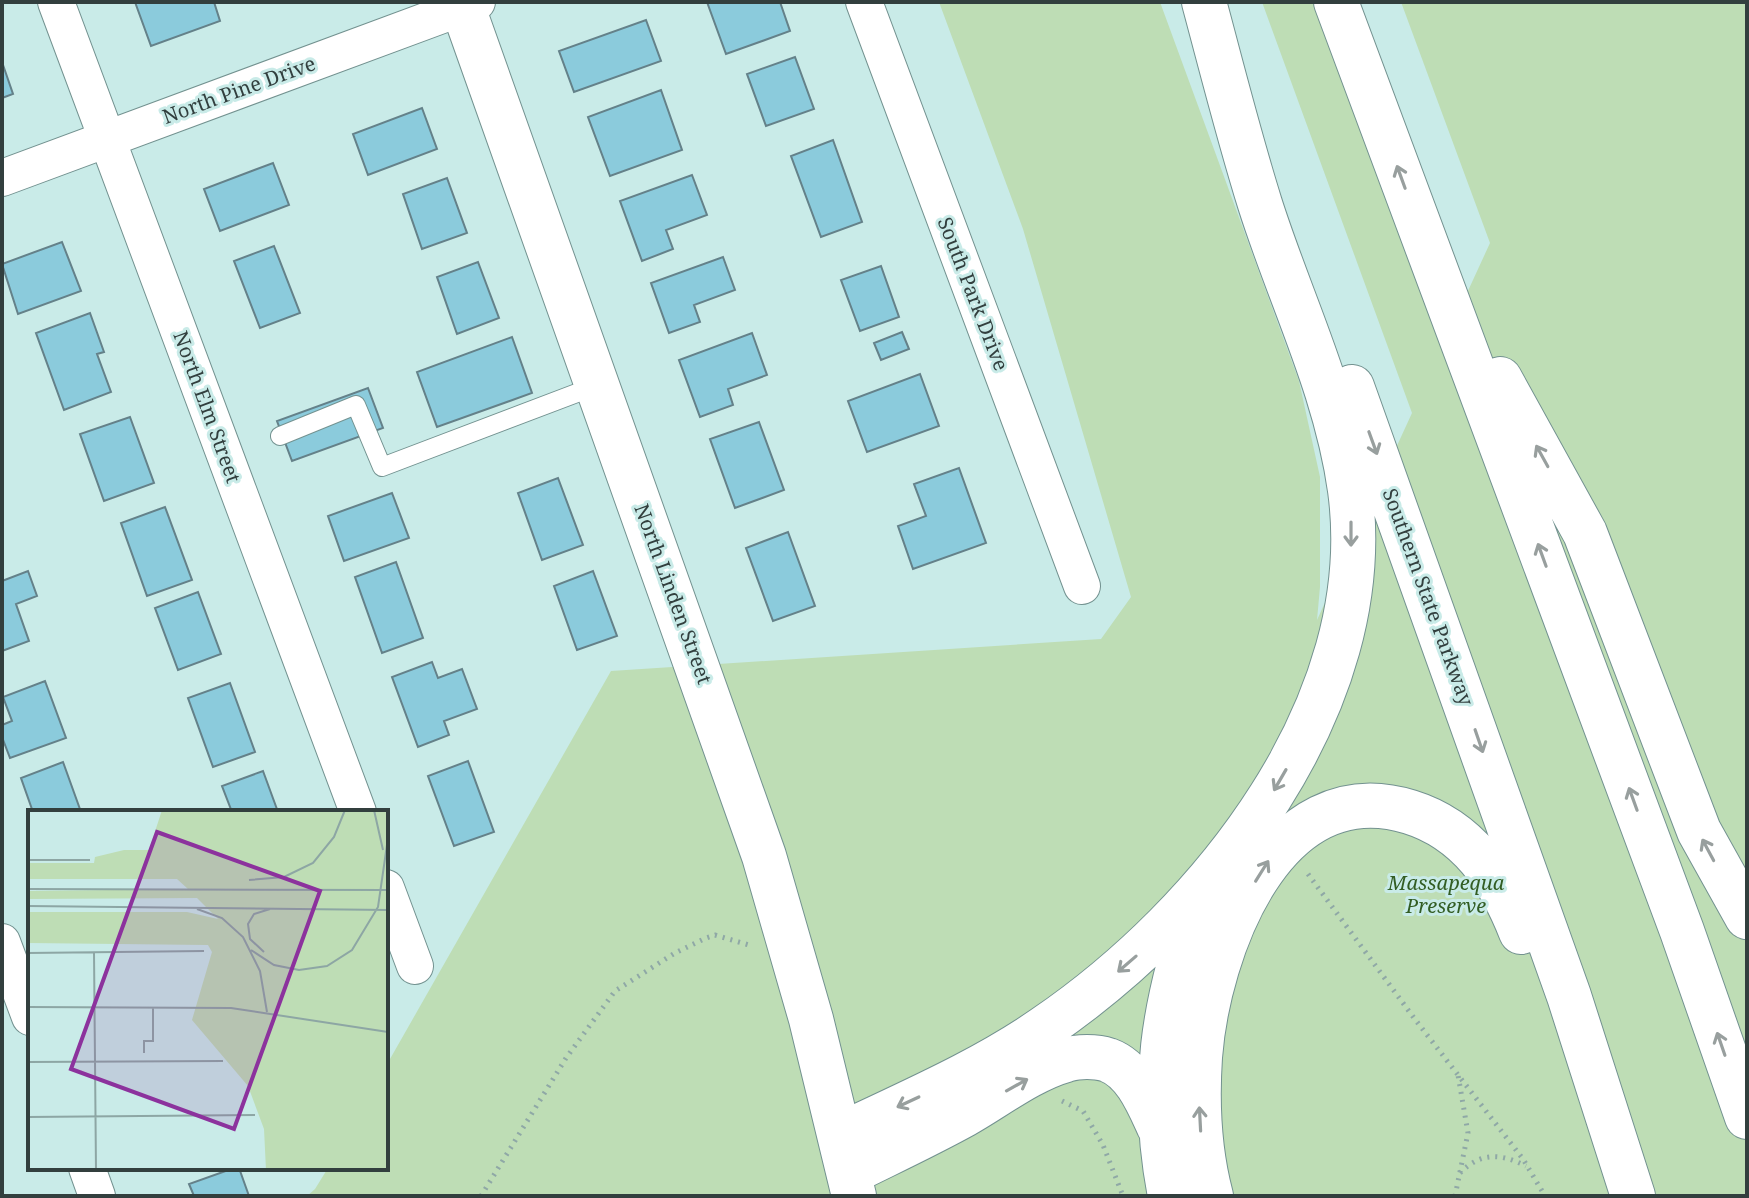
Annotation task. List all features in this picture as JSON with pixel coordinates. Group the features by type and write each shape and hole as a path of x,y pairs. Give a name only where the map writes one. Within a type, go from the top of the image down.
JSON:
{"main road":[{"path":"847,1168 951,1083 1042,1029 1127,964 1202,890 1266,803 1312,717 1329,672 1343,624 1352,537 1350,494 1332,406 1260,205 1204,2"},
{"name":"Southern State Parkway","path":"1210,2 1409,541 1569,996 1633,1196"},
{"path":"1336,2 1677,916 1747,1117"},
{"name":"North Linden Street","path":"467,4 764,856 811,1019 847,1168"},
{"path":"1428,250 1585,533 1699,831 1747,917"},
{"path":"1211,1196 1201,1139 1198,1098 1200,1055 1206,1017 1226,944 1240,909 1273,854 1293,835 1317,819 1362,805 1391,806 1441,823 1465,842 1502,889 1531,959 1571,1076 1620,1196"},
{"path":"1170,1196 1159,1127 1161,1071 1172,986 1202,890"},
{"path":"847,1168 964,1115 1068,1059 1087,1057 1108,1060 1123,1069 1145,1097 1159,1127"}],"street":[{"name":"North Elm Street","path":"56,2 357,810"},
{"name":"South Park Drive","path":"864,2 1082,586"},
{"name":"North Pine Drive","path":"2,178 467,4"},
{"path":"388,893 415,966"},
{"path":"2,942 28,1012"},
{"path":"88,1170 97,1196"}],"lane":[{"path":"280,436 356,405 382,467 598,385"}],"path":[{"path":"1300,864 1527,1167 1545,1196"},
{"path":"481,1196 566,1058 615,991 675,953 715,935 760,949"},
{"path":"1455,1196 1468,1133 1457,1074"},
{"path":"1052,1102 1063,1100 1083,1111 1103,1145 1123,1196"},
{"path":"1459,1174 1472,1161 1491,1155 1510,1158 1527,1167"}],"green space":[{"name":"Massapequa Preserve","path":"939,2 1160,2 1299,381 1320,477 1317,620 1412,413 1262,2 1316,2 1444,343 1490,243 1401,2 1747,2 1747,1196 307,1196 327,1170 388,1170 388,1062 611,671 1101,639 1131,597 1023,229"}],"building":[{"path":"135,2 214,2 220,21 151,46"},
{"path":"707,2 780,2 790,31 726,54"},
{"path":"646,20 661,61 574,92 559,51"},
{"path":"795,57 814,109 766,126 747,74"},
{"path":"2,62 13,94 2,98"},
{"path":"661,90 682,150 610,176 588,117"},
{"path":"422,108 437,149 368,175 353,134"},
{"path":"833,140 862,222 821,237 791,156"},
{"path":"273,163 289,205 220,231 204,189"},
{"path":"692,175 707,215 666,230 673,249 642,261 620,201"},
{"path":"447,178 467,233 422,249 403,194"},
{"path":"62,242 81,291 18,314 2,264"},
{"path":"274,246 300,313 260,328 234,261"},
{"path":"723,257 735,290 694,305 700,322 669,333 651,283"},
{"path":"478,262 499,318 457,334 437,277"},
{"path":"881,266 899,317 860,331 841,280"},
{"path":"90,313 104,352 97,354 111,392 64,410 36,333"},
{"path":"902,332 909,349 881,360 874,343"},
{"path":"752,333 767,375 728,389 733,405 700,417 679,360"},
{"path":"512,337 532,393 437,427 417,372"},
{"path":"920,374 939,426 867,452 848,401"},
{"path":"368,388 383,428 292,461 277,421"},
{"path":"130,417 154,483 104,501 80,434"},
{"path":"759,422 784,490 735,508 710,439"},
{"path":"959,468 986,543 913,569 898,526 926,516 914,484"},
{"path":"558,478 583,545 542,560 518,493"},
{"path":"392,493 409,538 344,561 328,516"},
{"path":"165,507 192,580 147,596 121,523"},
{"path":"788,532 815,606 773,621 746,548"},
{"path":"396,562 423,638 382,653 355,577"},
{"path":"28,571 37,596 16,604 29,641 2,651 2,581"},
{"path":"593,571 617,636 577,650 554,586"},
{"path":"198,592 221,654 178,670 155,608"},
{"path":"432,662 438,678 462,669 477,709 444,721 449,735 418,747 392,677"},
{"path":"45,681 66,738 10,758 2,737 2,725 12,721 3,697"},
{"path":"230,683 255,752 213,767 188,698"},
{"path":"468,761 494,832 454,846 428,776"},
{"path":"63,762 80,810 32,810 21,778"},
{"path":"263,771 277,810 231,810 222,786"},
{"path":"228,1170 240,1170 249,1196 194,1196 189,1184"}]}
